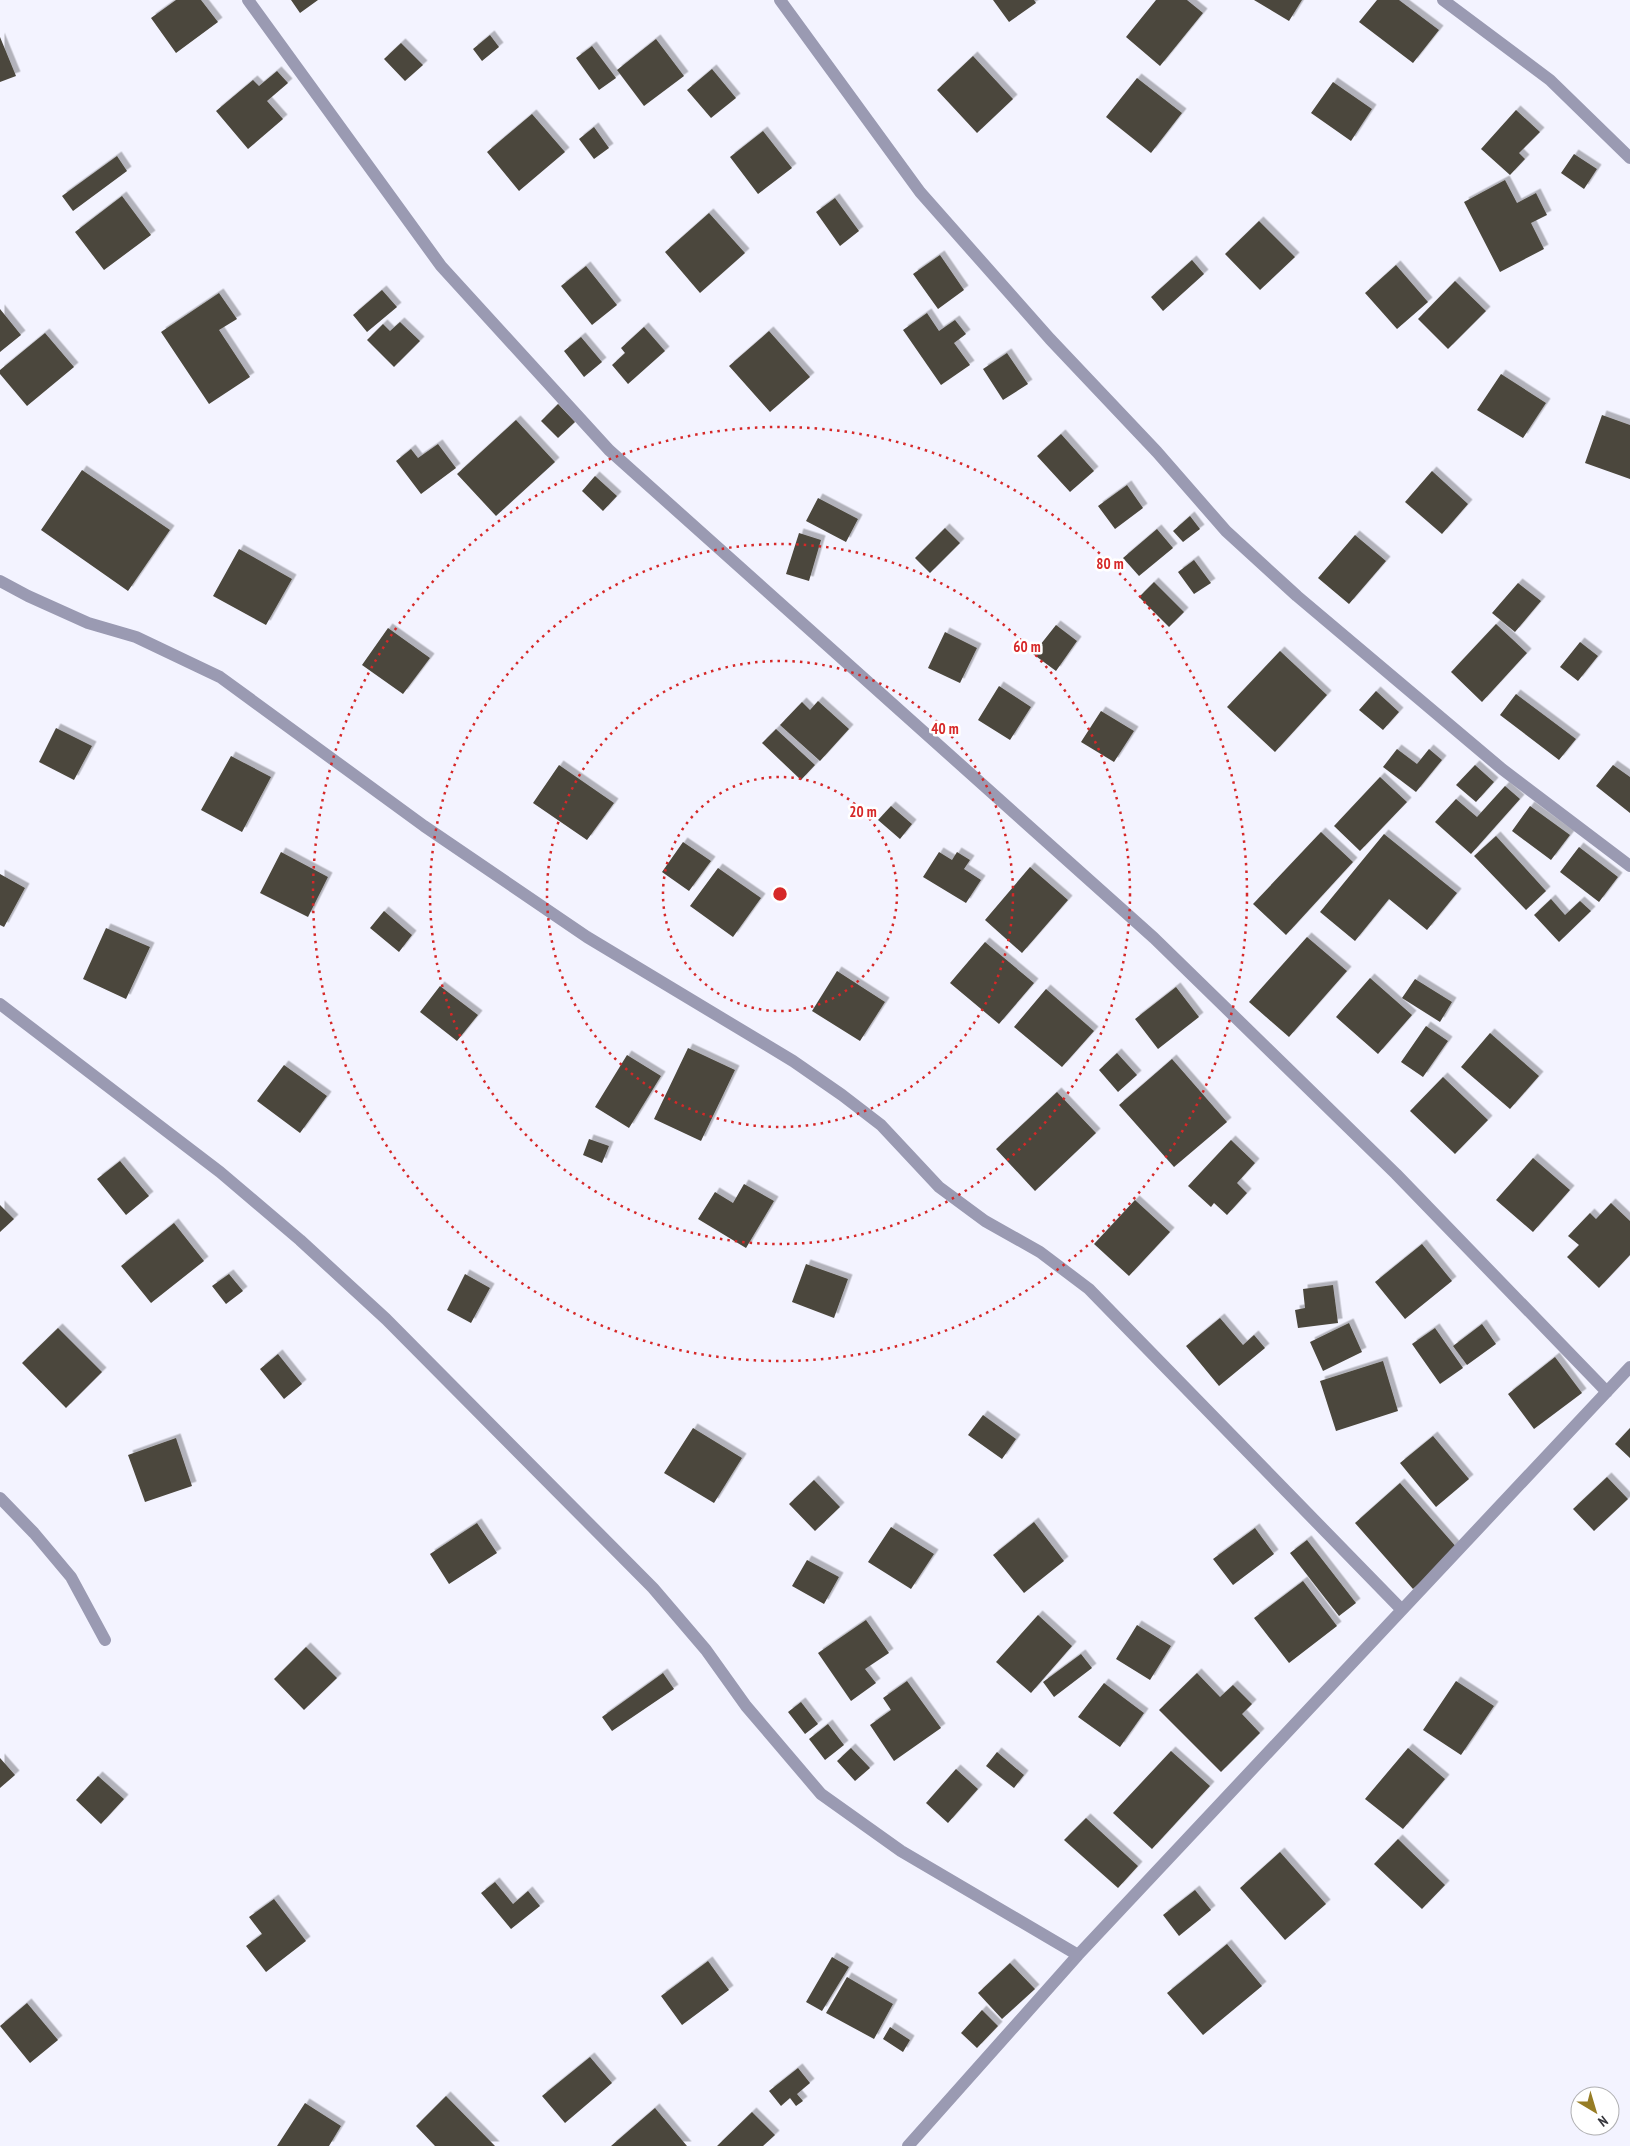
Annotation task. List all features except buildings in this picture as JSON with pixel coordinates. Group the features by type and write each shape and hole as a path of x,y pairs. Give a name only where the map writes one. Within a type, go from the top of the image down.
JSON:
{"street":[{"path":"248,0 441,266 608,450 1154,938 1396,1174 1607,1392"},
{"path":"780,0 920,192 1050,339 1157,452 1226,531 1297,596 1502,768 1630,866"},
{"path":"1443,0 1550,80 1630,158"},
{"path":"0,581 88,623 136,637 220,677 424,826 579,932 793,1061 842,1095 881,1125 939,1186 985,1221 1040,1252 1089,1289 1402,1610"},
{"path":"0,1004 220,1172 300,1240 386,1319 653,1588 706,1650 746,1706 821,1794 901,1851 1078,1955"},
{"path":"908,2146 1078,1955 1630,1367"},
{"path":"0,1498 34,1533 71,1577 105,1640"}]}
